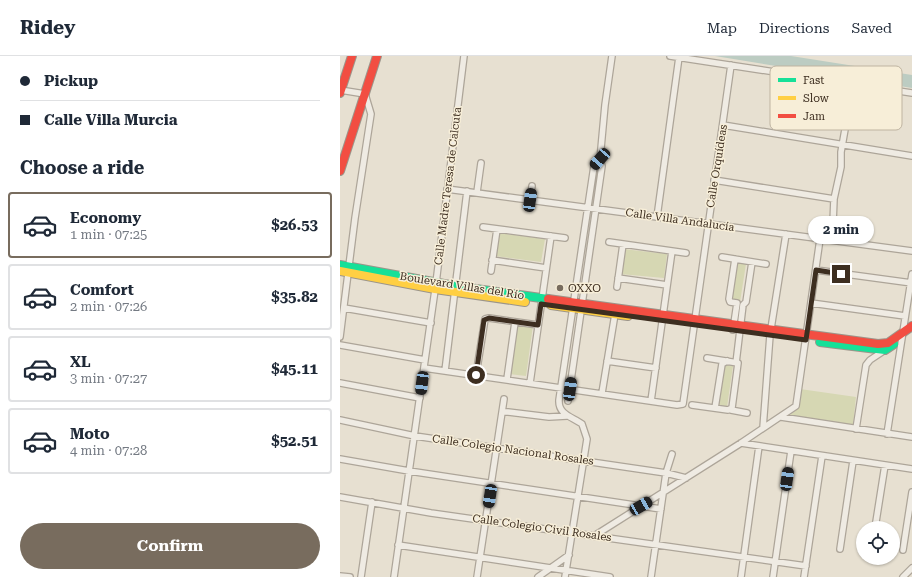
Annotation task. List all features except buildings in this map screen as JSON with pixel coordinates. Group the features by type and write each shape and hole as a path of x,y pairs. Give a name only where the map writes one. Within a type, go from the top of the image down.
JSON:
{"street":[{"path":"352,56 340,91 365,94"},
{"path":"340,172 377,56"},
{"name":"Calle Madre Teresa de Calcuta","path":"394,577 436,286 464,56"},
{"path":"565,577 585,460 587,439 585,430 579,422 567,416 559,404 596,209 602,166 600,159 605,105 612,56"},
{"path":"670,56 770,71"},
{"path":"656,217 679,58"},
{"name":"Calle Orquídeas","path":"651,401 677,404 682,404 684,402 731,65"},
{"path":"902,92 912,93"},
{"path":"340,337 371,114 365,94"},
{"path":"723,125 912,156"},
{"path":"833,223 834,199 841,167 844,130"},
{"path":"568,401 587,207 594,166 600,159"},
{"path":"477,192 481,163"},
{"path":"714,180 834,199"},
{"path":"530,200 532,186"},
{"name":"Calle Villa Andalucía","path":"447,189 912,251"},
{"path":"445,371 467,191"},
{"path":"483,227 565,238"},
{"path":"491,271 497,229"},
{"path":"763,428 770,332 786,234"},
{"path":"530,382 551,236"},
{"path":"594,536 664,493 781,417 797,404 820,239"},
{"path":"609,242 686,253"},
{"path":"617,287 623,244"},
{"path":"424,368 530,382 651,401 672,252"},
{"path":"722,257 766,264"},
{"path":"732,408 739,366 738,363 736,363 737,303 730,302 729,299 735,259"},
{"path":"492,260 546,268"},
{"path":"737,328 743,305 746,302 752,262"},
{"name":"Boulevard Villas del Río","path":"340,265 349,270"},
{"name":"Boulevard Villas del Río","path":"340,271 349,270 455,289 807,337 884,345 912,333"},
{"path":"816,270 911,283"},
{"path":"887,434 912,274"},
{"path":"618,278 667,285"},
{"path":"811,303 905,316"},
{"name":"Boulevard Villas del Río","path":"577,306 615,314 663,318"},
{"path":"344,308 431,323"},
{"path":"602,393 615,314"},
{"path":"476,375 484,321 489,318 538,325"},
{"path":"507,379 515,322"},
{"name":"Boulevard Villas del Río","path":"807,337 885,350 903,336 912,326"},
{"path":"340,345 425,360"},
{"path":"856,429 866,365 870,360 885,350"},
{"path":"707,358 736,363"},
{"path":"607,361 656,368"},
{"path":"715,408 722,364 727,361"},
{"path":"340,383 420,398"},
{"path":"477,577 504,399"},
{"path":"692,405 715,408 732,408 747,413"},
{"path":"502,412 549,417 567,416"},
{"path":"781,417 912,437"},
{"name":"Calle Colegio Nacional Rosales","path":"340,420 414,436 585,460 666,473 686,478"},
{"path":"741,443 912,469"},
{"path":"741,577 759,446"},
{"path":"773,577 791,451"},
{"path":"651,577 666,473 672,454"},
{"path":"804,577 822,456"},
{"path":"340,459 492,484 661,509"},
{"path":"840,549 853,461"},
{"path":"876,521 885,465"},
{"path":"903,550 912,492"},
{"name":"Calle Colegio Civil Rosales","path":"340,497 404,508 806,566"},
{"path":"361,577 372,502"},
{"path":"398,545 610,577"},
{"path":"538,577 569,555"},
{"path":"903,577 912,568"},
{"path":"340,576 350,577"}],"green space":[{"path":"498,233 545,239 541,262 495,256"},
{"path":"623,249 667,254 664,278 620,274"},
{"path":"735,262 746,264 740,302 729,300"},
{"path":"517,322 533,325 526,376 509,374"},
{"path":"723,364 733,366 727,407 717,405"},
{"path":"800,389 856,397 853,425 790,415 797,409"}],"shaded area":[{"path":"715,56 791,56 855,66 777,66"},
{"path":"902,73 912,75 912,88 902,86"}],"traffic: fast":[{"path":"340,265 455,286 548,299"},
{"path":"820,342 885,350 894,344"}],"traffic: slow":[{"path":"340,271 435,289 525,302"},
{"path":"551,305 628,316"}],"traffic: jam":[{"path":"340,93 352,56"},
{"path":"340,171 377,56"},
{"path":"548,299 878,344 888,343 912,326"}],"place":[{"name":"OXXO","path":"560,288"}],"route":[{"path":"476,375 484,320 489,318 538,325 541,304 806,340 816,270 841,274"}]}
